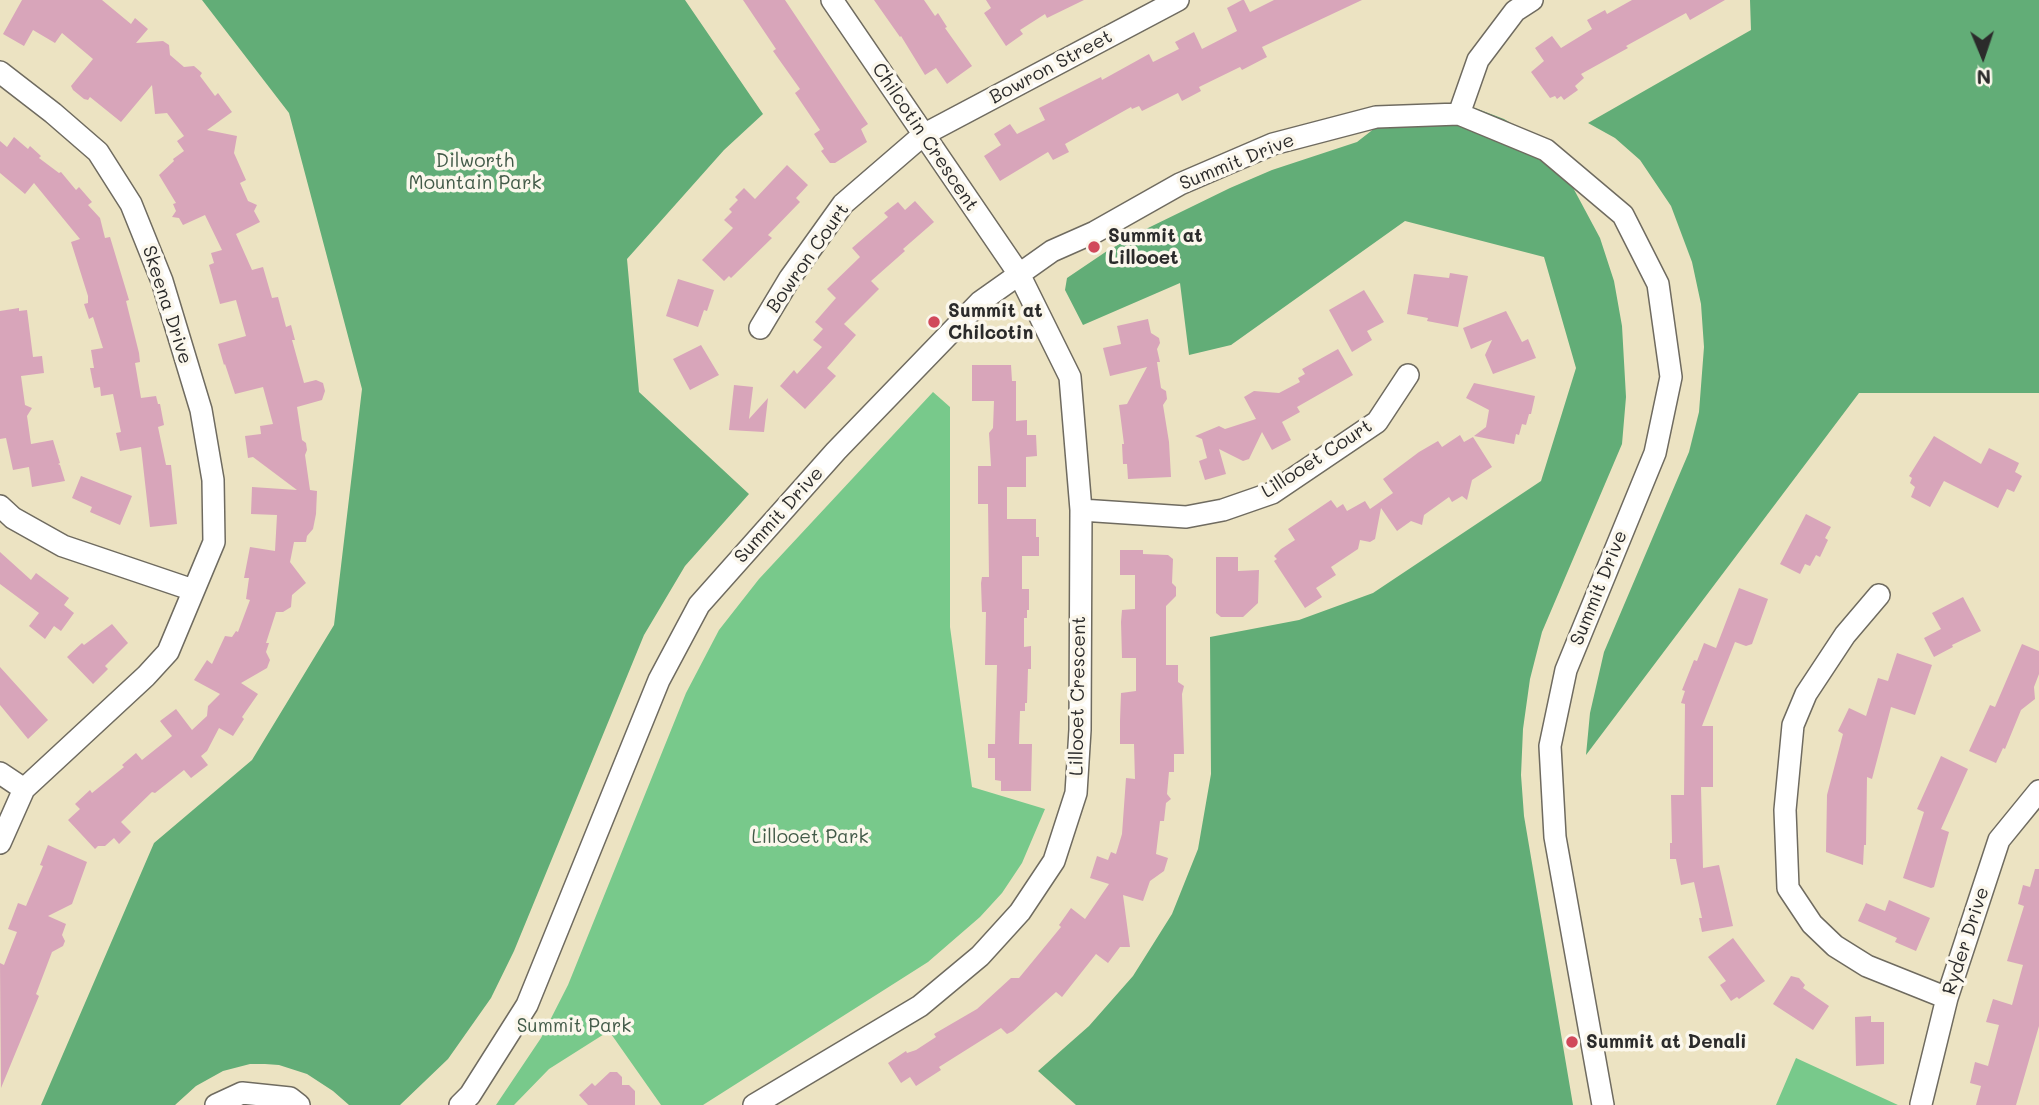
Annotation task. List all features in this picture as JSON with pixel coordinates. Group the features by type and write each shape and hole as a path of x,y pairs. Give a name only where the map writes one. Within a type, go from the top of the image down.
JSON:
{"street":[{"name":"Chilcotin Crescent","path":"832,0 1019,274"},
{"name":"Bowron Street","path":"923,135 1178,0"},
{"path":"1459,114 1478,60 1515,12 1532,0"},
{"name":"Skeena Drive","path":"0,72 97,152 131,204 162,281 201,410 213,481 214,542 167,652 146,676 24,789 0,843"},
{"name":"Summit Drive","path":"460,1105 470,1095 527,1005 659,680 699,605 836,451 981,302 1052,251 1095,232 1180,184 1273,144 1376,117 1459,114 1546,150 1623,215 1658,284 1671,377 1655,453 1566,670 1550,746 1555,838 1602,1105"},
{"name":"Bowron Court","path":"760,328 790,278 843,204 923,135"},
{"name":"Lillooet Crescent","path":"754,1105 920,1006 981,956 1020,912 1054,861 1076,793 1080,730 1080,510 1070,377 1019,274"},
{"name":"Lillooet Court","path":"1080,510 1186,517 1223,510 1272,493 1377,422 1408,375"},
{"path":"0,506 13,518 63,546 193,590"},
{"path":"1879,595 1845,635 1825,664 1806,694 1793,725 1785,810 1788,888 1812,924 1835,946 1867,966 1947,998"},
{"path":"0,773 24,789"},
{"name":"Ryder Drive","path":"1922,1104 1947,998 1999,840 2039,791"},
{"path":"216,1105 242,1093 290,1098 299,1105"}],"green space":[{"name":"Dilworth Mountain Park","path":"202,0 685,0 763,114 724,150 627,259 639,392 749,494 685,566 644,635 514,951 491,998 448,1059 400,1105 349,1105 307,1074 279,1065 250,1064 223,1071 196,1086 175,1105 41,1105 154,843 252,760 334,625 362,389 289,113"},
{"path":"1750,0 2039,0 2039,393 1859,393 1586,755 1590,713 1604,652 1689,452 1699,412 1704,347 1701,304 1692,262 1671,206 1640,160 1615,138 1588,123 1751,30"},
{"path":"1429,105 1475,108 1519,128 1570,182 1600,238 1614,281 1622,326 1626,397 1622,444 1542,632 1530,679 1523,729 1521,775 1524,816 1573,1105 1076,1105 1038,1071 1089,1026 1133,976 1172,914 1198,849 1211,774 1210,637 1299,620 1373,593 1541,481 1576,368 1544,257 1405,221 1231,345 1189,355 1180,283 1083,325 1065,290 1067,278 1148,228 1230,188 1272,170 1357,142 1384,121"},
{"name":"Lillooet Park","path":"933,392 950,407 950,627 972,787 1045,809 1022,863 1002,893 980,917 928,962 703,1105 661,1105 609,1031 549,1069 514,1105 496,1105 541,1038 568,985 686,693 719,630 759,579"},
{"path":"1796,1058 1898,1105 1776,1105"}],"building":[{"path":"22,0 102,0 131,24 135,18 148,29 136,43 163,41 169,45 170,55 184,67 194,66 202,73 200,76 215,96 218,93 232,112 207,130 237,136 234,153 246,180 240,183 248,201 257,205 254,211 260,222 236,234 252,270 263,267 272,298 278,297 286,327 291,325 295,340 292,340 304,383 316,380 323,383 325,391 322,400 297,407 302,440 306,443 310,490 317,491 316,514 313,529 306,542 294,542 290,562 306,583 292,595 291,607 283,612 276,612 266,643 269,643 266,652 270,660 267,668 241,683 258,694 233,736 219,728 207,751 201,756 208,765 191,778 184,770 155,793 152,792 121,822 131,832 119,844 114,838 105,846 95,849 68,820 80,809 75,804 90,790 92,793 124,767 122,765 136,753 142,760 172,736 160,721 176,709 192,730 207,716 208,706 220,694 194,680 207,660 212,664 225,636 232,637 238,632 250,600 246,599 249,578 244,578 250,547 275,551 277,515 251,514 252,487 297,490 253,457 248,458 245,436 261,434 260,426 273,424 263,387 235,394 224,365 218,344 246,336 236,300 220,304 209,265 214,263 211,253 222,250 205,215 183,225 179,218 172,217 176,211 173,204 176,203 159,175 184,151 177,141 184,136 167,113 155,114 152,85 121,122 90,97 88,100 84,99 73,90 71,86 93,59 62,33 55,43 33,30 24,46 3,34"},
{"path":"743,0 785,0 868,124 861,129 867,142 835,163 830,163 814,134 820,130 795,93 800,89 773,51 776,49"},
{"path":"874,0 924,0 935,16 938,13 947,27 945,28 972,66 947,84 936,68 925,75"},
{"path":"986,0 1084,0 1047,18 1045,14 1020,30 1023,34 1006,46 984,13 991,8"},
{"path":"1242,0 1250,12 1274,0 1362,0 1262,47 1267,57 1199,87 1201,91 1182,101 1178,93 1142,111 1139,106 1132,109 1131,107 1065,144 1069,152 1053,160 1048,152 1000,181 984,156 1001,145 994,134 1010,124 1017,134 1045,120 1039,108 1101,77 1102,80 1149,54 1153,62 1179,49 1175,42 1194,32 1202,49 1237,31 1227,8"},
{"path":"1632,0 1725,0 1690,20 1686,13 1626,46 1628,48 1581,74 1584,78 1575,86 1578,90 1564,100 1561,96 1557,99 1555,96 1550,98 1531,72 1544,61 1535,48 1552,36 1561,48 1592,29 1587,20 1605,10 1607,14"},
{"path":"14,137 28,149 30,146 41,156 39,158 61,172 76,190 79,187 92,202 88,205 100,218 105,238 110,237 129,300 126,301 139,353 140,362 135,363 141,398 156,396 160,404 164,425 158,427 166,465 171,465 177,524 150,527 141,447 120,451 116,433 121,432 113,394 101,396 100,387 94,388 90,368 94,368 91,350 103,348 93,317 89,319 84,304 88,303 88,296 71,242 80,239 34,183 25,194 0,173 0,141 7,147"},
{"path":"787,165 808,185 796,198 800,202 768,235 772,238 731,278 729,276 724,281 702,260 733,228 724,220 732,212 729,209 738,200 735,197 744,188 755,199"},
{"path":"915,201 934,222 871,281 879,289 844,324 856,335 827,368 836,376 805,409 780,386 794,370 797,374 822,347 813,340 823,329 815,322 836,298 827,289 860,257 852,248 888,217 884,213 898,202 905,210"},
{"path":"1450,273 1468,276 1458,327 1407,314 1414,274 1449,278"},
{"path":"678,279 714,290 698,327 666,316"},
{"path":"1364,290 1384,322 1367,331 1372,340 1352,352 1329,310"},
{"path":"19,308 19,311 27,310 33,357 42,356 44,373 21,376 25,405 32,408 27,416 31,444 53,440 65,481 32,487 29,467 13,470 6,438 0,439 0,311"},
{"path":"1506,311 1522,342 1528,339 1536,358 1493,374 1485,355 1492,340 1471,349 1463,328"},
{"path":"1148,319 1151,333 1159,338 1160,343 1157,349 1160,362 1157,362 1161,388 1166,391 1167,399 1163,405 1171,477 1128,479 1127,464 1123,464 1124,444 1119,405 1127,404 1147,367 1110,376 1103,348 1121,344 1117,326"},
{"path":"701,345 719,375 690,390 673,359"},
{"path":"1338,349 1353,375 1297,407 1300,412 1282,422 1291,440 1272,450 1262,432 1249,459 1243,461 1219,449 1226,474 1205,480 1199,461 1207,458 1202,439 1195,436 1219,426 1225,429 1256,419 1244,397 1254,391 1279,393 1300,382 1298,378 1305,374 1302,369"},
{"path":"972,365 1011,365 1012,381 1016,381 1016,421 1027,420 1027,435 1036,435 1037,456 1026,457 1026,487 1007,487 1007,519 1036,519 1036,537 1039,537 1039,556 1022,556 1022,589 1029,589 1029,610 1027,618 1024,618 1024,647 1031,646 1031,669 1028,669 1025,711 1020,711 1019,744 1032,744 1031,791 1001,791 1001,781 995,780 995,758 988,758 988,744 995,744 997,665 985,665 986,612 982,612 981,583 982,577 989,577 988,504 978,504 978,466 991,466 989,433 993,428 994,401 972,401"},
{"path":"1474,383 1535,396 1531,414 1526,425 1522,424 1519,435 1516,434 1514,444 1474,436 1486,427 1489,410 1466,398"},
{"path":"734,385 753,387 749,419 768,398 764,432 729,430"},
{"path":"1460,435 1464,442 1473,437 1492,467 1472,480 1467,500 1462,496 1452,502 1449,497 1424,515 1422,525 1411,521 1397,531 1381,508 1375,539 1370,542 1360,540 1358,549 1331,567 1336,575 1316,588 1322,597 1305,608 1274,561 1277,559 1274,556 1281,549 1295,540 1288,529 1331,500 1337,508 1343,504 1347,511 1365,501 1370,509 1393,493 1383,479 1438,441 1442,447"},
{"path":"1934,436 1981,464 1989,448 2019,463 2015,472 2022,476 2014,492 2007,489 1998,508 1944,481 1930,507 1911,497 1915,487 1910,483 1912,478 1909,476"},
{"path":"81,476 132,496 120,525 90,512 92,507 72,498"},
{"path":"1806,514 1831,527 1820,557 1816,555 1810,566 1805,564 1800,574 1780,564"},
{"path":"1120,550 1143,550 1143,554 1168,555 1173,559 1172,583 1176,587 1176,596 1166,606 1166,665 1178,665 1178,682 1184,686 1184,754 1174,754 1174,772 1169,772 1167,794 1171,799 1166,803 1164,821 1160,821 1156,854 1168,858 1164,871 1150,881 1143,901 1123,895 1130,947 1120,947 1108,963 1096,954 1062,997 1056,992 1013,1031 1007,1034 1001,1028 939,1067 941,1070 916,1086 910,1077 901,1083 888,1063 906,1051 916,1050 936,1037 934,1034 977,1009 1011,978 1019,978 1061,927 1059,925 1071,908 1085,919 1109,884 1090,878 1097,856 1108,860 1111,852 1116,854 1122,834 1126,778 1135,779 1134,744 1120,744 1120,721 1121,693 1136,691 1136,658 1122,658 1121,622 1122,610 1135,609 1135,575 1120,575"},
{"path":"0,552 31,580 36,573 69,598 64,605 74,613 61,631 54,626 45,639 29,626 39,613 0,584"},
{"path":"1216,557 1238,557 1238,571 1259,570 1258,603 1243,617 1221,617 1216,613"},
{"path":"1739,588 1768,599 1752,644 1746,646 1735,642 1702,726 1713,726 1713,787 1701,787 1703,868 1719,865 1733,926 1702,932 1699,918 1702,918 1694,882 1681,885 1676,859 1670,859 1671,795 1684,795 1685,704 1681,703 1685,691 1682,690 1704,643 1716,648"},
{"path":"1963,597 1981,631 1934,657 1924,638 1941,629 1932,613"},
{"path":"112,624 128,643 105,666 108,669 93,684 67,657 82,643 84,645"},
{"path":"2022,644 2039,651 2035,699 2021,710 2005,749 2003,748 1996,763 1969,751 1990,705 1995,707"},
{"path":"1897,653 1932,665 1915,715 1891,707 1872,779 1867,777 1863,865 1826,852 1827,795 1843,734 1838,731 1849,708 1866,716 1878,678 1888,681"},
{"path":"0,667 48,720 28,739 0,705"},
{"path":"1941,756 1968,769 1941,829 1949,832 1934,887 1931,888 1903,878 1924,812 1917,809"},
{"path":"48,845 87,862 72,904 48,916 66,924 62,935 65,941 63,946 52,952 36,994 39,996 1,1088 0,963 4,965 17,932 8,929 18,903 26,906 43,866 40,865"},
{"path":"2035,869 2039,869 2039,1026 2016,1105 1976,1105 1981,1086 1970,1083 1975,1062 1988,1066 1999,1025 1986,1022 1993,999 2012,1005 2023,965 2007,961 2024,906 2018,904 2023,885 2030,887"},
{"path":"1889,900 1930,918 1916,951 1895,942 1897,938 1858,921 1866,903 1885,911"},
{"path":"1733,938 1765,981 1739,999 1737,997 1731,1001 1720,985 1726,981 1708,957"},
{"path":"1791,976 1799,978 1805,985 1803,988 1829,1006 1813,1030 1773,1004"},
{"path":"1871,1016 1871,1022 1884,1022 1884,1064 1856,1066 1855,1017"},
{"path":"610,1072 617,1072 622,1077 622,1085 629,1085 635,1091 635,1105 588,1105 579,1095 592,1083 595,1086"}],"place":[{"name":"Summit at Lillooet","path":"1094,247"},
{"name":"Summit at Chilcotin","path":"934,322"},
{"name":"Summit at Denali","path":"1572,1042"}],"park label":[{"name":"Summit Park","path":"574,1026"}]}
